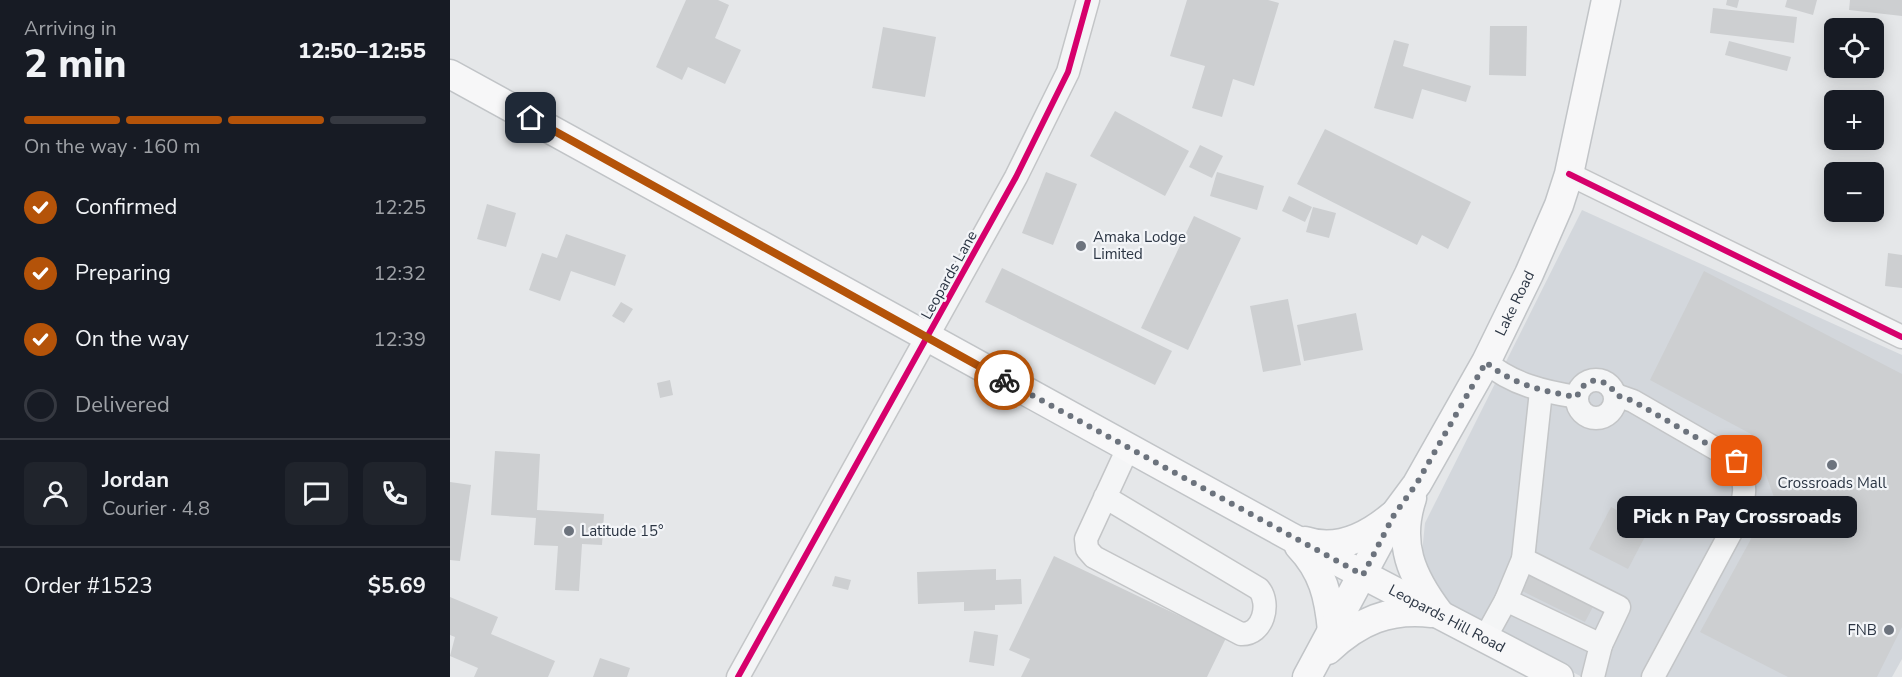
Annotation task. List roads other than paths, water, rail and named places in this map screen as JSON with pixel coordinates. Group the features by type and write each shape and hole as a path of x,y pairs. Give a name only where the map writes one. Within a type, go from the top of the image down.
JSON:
{"main road":[{"name":"Lake Road","path":"1312,668 1394,515 1417,483 1486,362 1529,274 1569,174 1606,0"},
{"name":"Leopards Hill Road","path":"450,74 927,339 1289,536 1559,677"},
{"path":"1417,483 1406,518 1407,555 1419,587 1440,615"},
{"path":"1289,536 1310,543 1332,545 1376,529 1394,515"},
{"path":"1289,536 1308,556 1323,577 1330,603 1332,631"},
{"path":"1312,668 1360,624 1385,614 1413,611 1440,615"}],"street":[{"name":"Leopards Lane","path":"738,677 1016,177 1068,72 1088,0"},
{"path":"1569,174 1902,337"},
{"path":"1486,362 1494,369 1541,391 1577,397 1580,388 1587,382 1599,379 1610,384 1616,395 1633,401 1737,461 1745,478 1746,495 1737,521 1653,677"},
{"path":"1485,638 1506,600 1523,559 1541,391"},
{"path":"1105,497 1259,589 1265,597 1266,604 1257,630 1250,634 1241,634 1094,557 1087,549 1086,539 1105,497 1128,448"},
{"path":"1523,559 1619,607 1601,645 1593,677"},
{"path":"1506,600 1601,645"}],"place":[{"name":"Amaka Lodge Limited","path":"1081,246"},
{"name":"Pick n Pay Crossroads","path":"1737,461"},
{"name":"Crossroads Mall","path":"1832,465"},
{"name":"Latitude 15°","path":"569,531"},
{"name":"FNB","path":"1889,630"}]}
